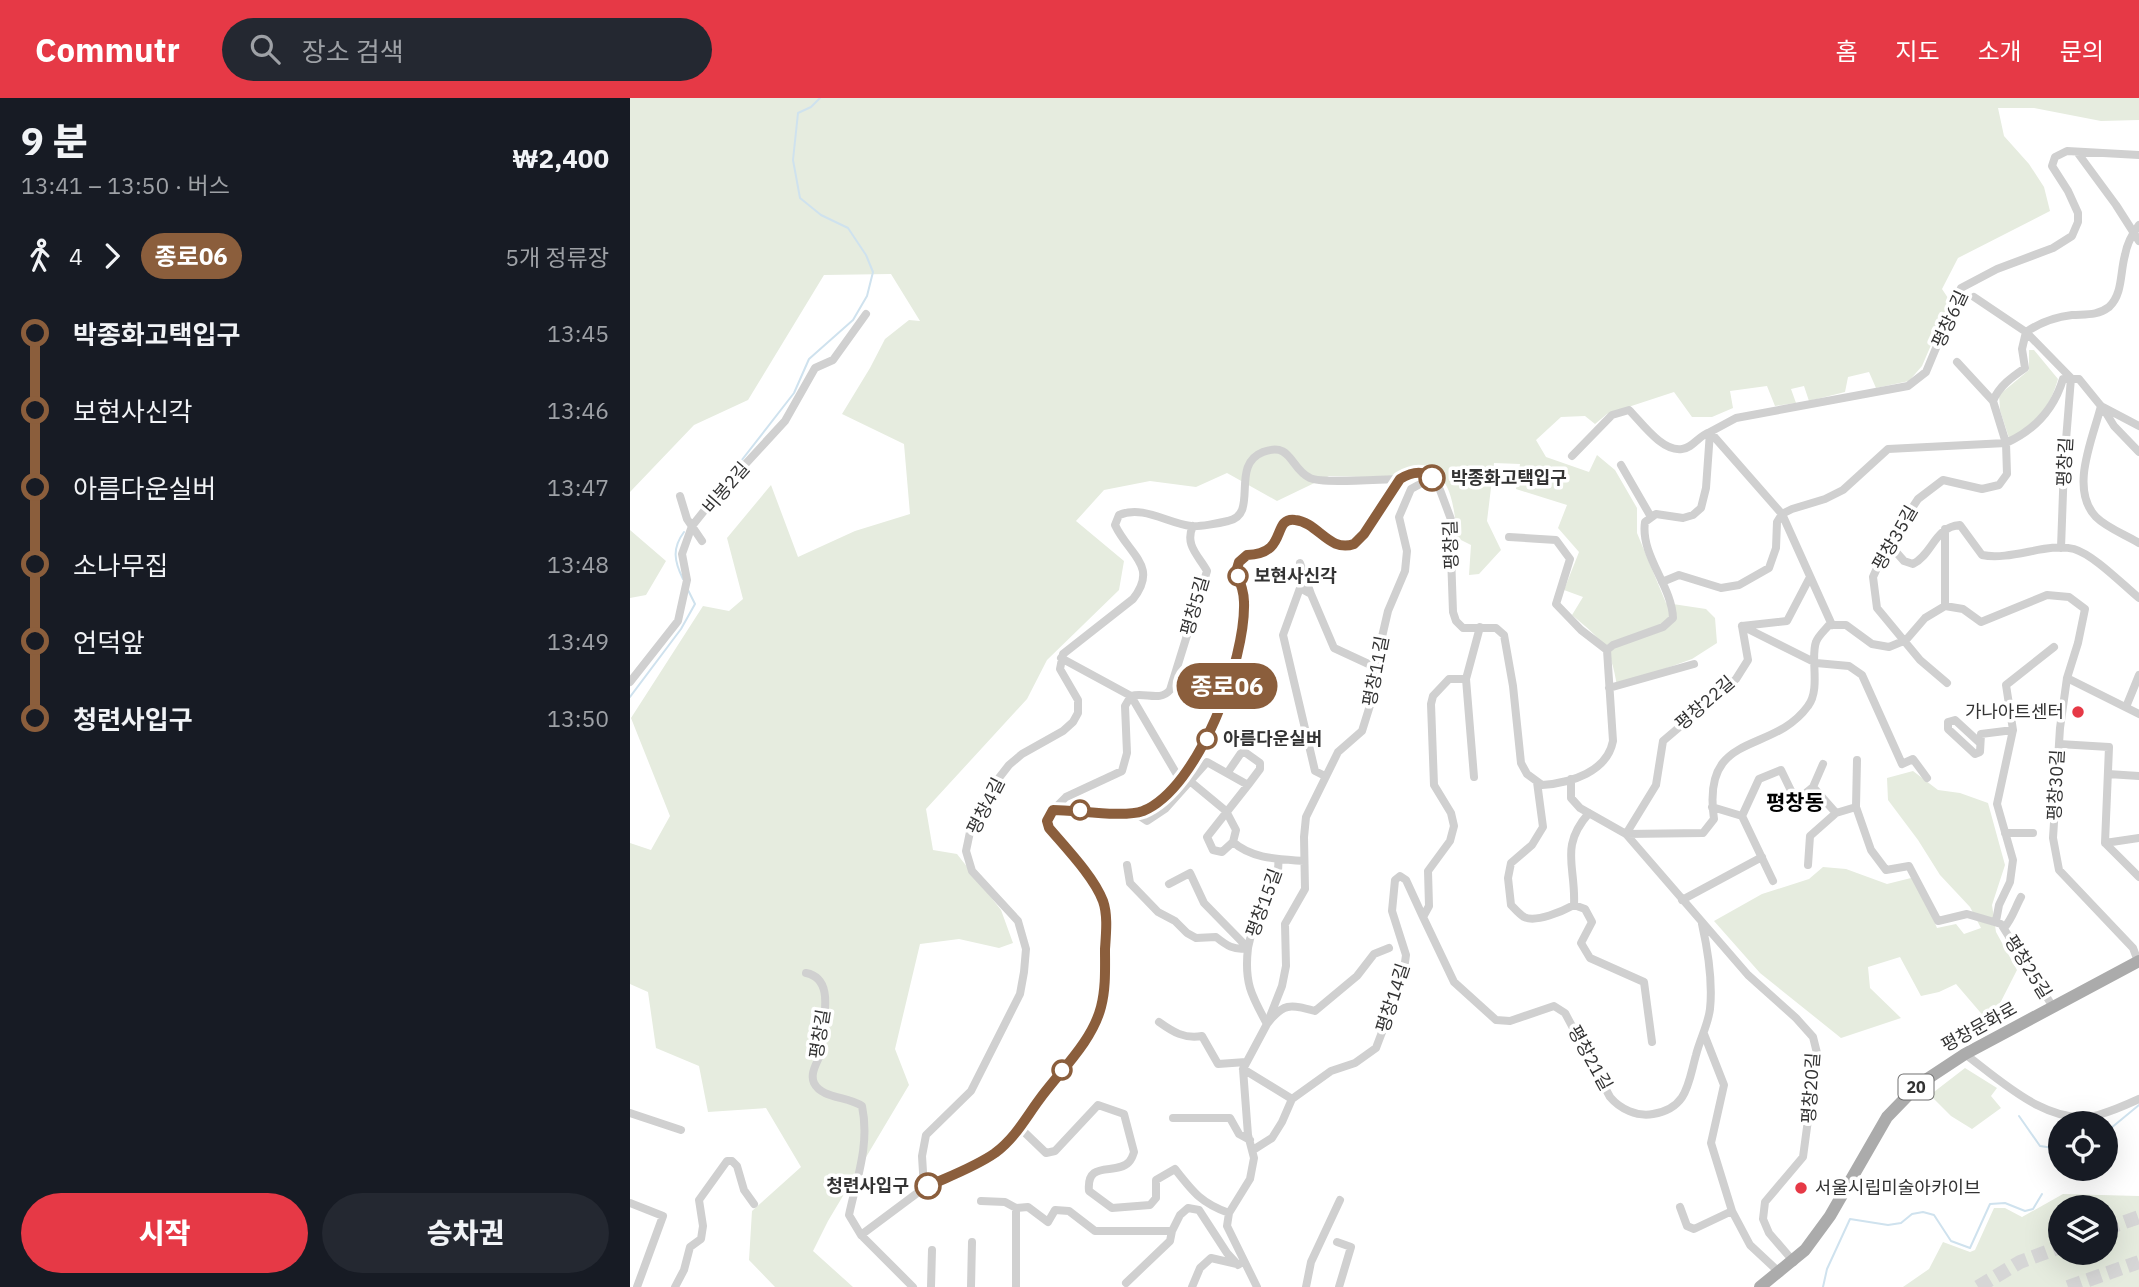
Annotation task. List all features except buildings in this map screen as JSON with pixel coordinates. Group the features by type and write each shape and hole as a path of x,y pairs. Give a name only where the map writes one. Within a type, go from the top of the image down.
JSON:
{"main road":[{"name":"평창문화로","path":"1760,1287 1794,1262 1823,1227 1891,1112 1928,1077 1965,1054 2138,961"}],"street":[{"path":"2077,152 2139,155"},
{"path":"2077,152 2139,241"},
{"name":"평창6길","path":"1572,456 1612,415 1629,410 1668,447 1683,449 1695,443 1701,435 1737,418 1908,386 1926,372 1961,288 1997,270 2053,248 2072,236 2078,222 2078,213 2053,166 2059,153 2077,152"},
{"path":"1993,401 1996,393 2010,378 2025,368 2022,349 2026,332 2042,321 2071,315 2095,314 2110,306 2119,292 2125,253 2139,225"},
{"path":"1974,297 2026,332 2071,377 2079,379 2114,426 2139,452"},
{"name":"비봉2길","path":"630,682 678,621 687,580 682,554 692,526 785,421 815,368 833,360 866,314"},
{"path":"1662,582 1679,575 1721,588 1739,585 1769,568 1776,548 1777,522 1782,514 1843,490 1888,449 2006,443 1993,401 1957,362"},
{"name":"평창길","path":"2006,443 2020,436 2047,413 2058,396 2063,379 2071,377 2064,465 2062,548"},
{"path":"2101,406 2139,426"},
{"path":"2101,406 2084,473 2085,495 2096,516 2139,543"},
{"path":"1710,432 1782,514 1832,625"},
{"path":"1606,650 1663,626 1673,618 1673,609 1644,529 1645,522 1651,517 1667,514 1683,517 1693,515 1701,508 1706,488 1710,432"},
{"name":"평창35길","path":"1947,683 1920,660 1877,608 1873,577 1889,544 1918,499 1942,480 1982,489 1999,485 2007,474 2006,443"},
{"path":"1061,658 1133,599 1142,588 1145,578 1138,560 1122,540 1115,525 1119,515 1144,512 1193,526 1231,521 1240,516 1244,506 1245,474 1249,461 1262,452 1278,449 1286,452 1311,479 1400,479 1423,472 1432,478"},
{"path":"1621,465 1651,517"},
{"name":"평창길","path":"1432,478 1447,503 1452,522 1453,612 1456,621 1463,628 1496,628 1504,635 1513,686 1521,763 1527,774 1537,782"},
{"name":"평창11길","path":"1244,1066 1267,1024 1282,986 1286,966 1285,924 1305,889 1306,817 1338,752 1362,731 1372,699 1375,667 1388,611 1405,572 1407,551 1399,517 1411,489 1432,478"},
{"path":"1053,810 1130,815 1156,804 1192,763 1211,732 1235,659 1243,623 1244,601 1236,572 1239,562 1247,555 1261,554 1273,547 1281,526 1289,520 1299,520 1338,545 1354,544 1364,534 1400,479"},
{"path":"680,496 687,519 702,541"},
{"name":"평창5길","path":"1061,658 1131,696 1140,693 1158,697 1166,695 1170,690 1207,571 1192,548 1189,536 1193,526"},
{"path":"1889,544 1904,561 1913,564 1920,560 1941,532 1951,526 1960,526 1982,555 1994,557 2062,548 2075,549 2090,557 2139,598"},
{"path":"1626,834 1703,832 1714,819 1713,784 1723,761 1751,742 1792,724 1810,704 1816,643 1829,625 1846,625 1872,644 1889,647 1906,640 1925,618 1945,606 1945,529"},
{"path":"1509,537 1556,540 1570,559 1556,604 1581,630 1606,650 1613,741 1611,752 1604,763 1571,779 1542,785 1537,782"},
{"path":"1300,563 1334,648 1375,667"},
{"path":"1742,626 1787,621 1810,577"},
{"path":"1311,594 1300,588 1283,635 1315,771 1325,776"},
{"name":"평창30길","path":"1945,606 1963,609 1981,622 2047,595 2069,597 2085,608 2067,678 2059,744 2053,838 2059,870 2133,948 2138,961"},
{"path":"1742,626 1816,663 1849,666 1862,675 1902,764 1913,759 1927,778"},
{"name":"평창22길","path":"1626,834 1656,785 1663,741 1735,679 1748,660 1742,626"},
{"path":"1474,777 1466,679 1480,627"},
{"path":"1996,922 1999,905 2010,882 2013,860 1997,804 2013,730 2006,685 2054,647"},
{"name":"평창4길","path":"924,1188 922,1156 926,1135 971,1091 1020,993 1026,949 1018,921 972,871 966,852 970,832 995,783 1009,765 1038,744 1063,731 1078,713 1078,700 1060,668 1061,658"},
{"path":"1609,688 1694,664"},
{"path":"2126,707 2139,675"},
{"path":"2067,678 2139,714"},
{"path":"1423,917 1429,906 1427,871 1450,841 1454,826 1451,813 1434,785 1431,704 1433,696 1449,679 1466,679"},
{"path":"861,1235 924,1188 993,1154 1020,1128 1096,1022 1105,987 1104,902 1096,887 1049,828 1047,821 1053,810 1066,797 1122,771 1127,753 1125,706 1131,696 1180,778"},
{"path":"1980,743 1955,720 1948,722 1948,729 1975,754 1980,752 1980,743 1980,734 2013,730"},
{"path":"2059,744 2109,747 2105,843 2139,877"},
{"path":"1191,782 1226,811 1236,830 1233,842 1222,852 1213,850 1208,838 1226,811 1260,769 1260,763 1246,753 1241,753 1228,772"},
{"name":"평창25길","path":"1857,760 1856,807 1871,850 1886,870 1909,866 1938,922 1967,914 1996,922 2004,928 2053,1007"},
{"path":"1135,813 1147,821 1165,809 1207,762 1248,785"},
{"path":"1742,816 1759,779 1781,770 1796,801 1813,787 1823,764"},
{"path":"2108,774 2139,776"},
{"name":"평창20길","path":"1571,779 1572,798 1580,808 1626,834 1748,975 1796,1017 1813,1037 1817,1053 1803,1157 1765,1202 1763,1219 1769,1233 1794,1262"},
{"path":"1537,782 1543,827 1532,845 1511,863 1508,878 1511,905 1528,919 1555,914 1574,905 1585,909 1592,922 1581,943 1590,958 1644,982 1651,1042"},
{"path":"1813,787 1836,813"},
{"path":"1712,807 1742,816 1773,881"},
{"path":"1808,864 1810,836 1836,813 1856,807"},
{"path":"1574,905 1570,855 1576,827 1589,813"},
{"path":"2005,833 2034,833"},
{"path":"2105,843 2139,838"},
{"path":"1233,842 1244,852 1304,861"},
{"path":"1682,900 1762,857"},
{"name":"평창15길","path":"1267,1024 1254,1001 1245,972 1255,922 1280,869 1279,859"},
{"name":"평창15길","path":"1127,865 1130,883 1158,912 1175,921 1186,933 1196,937 1216,937 1228,947 1248,948"},
{"name":"평창15길","path":"1169,884 1190,873 1204,903 1248,948"},
{"name":"평창14길","path":"1292,1098 1331,1071 1355,1063 1376,1048 1403,977 1406,955 1392,911 1395,880 1400,876 1406,880 1423,917"},
{"name":"평창25길","path":"2004,928 2012,919 2021,897"},
{"name":"평창21길","path":"1423,917 1454,982 1496,1020 1510,1021 1554,1006 1565,1013 1610,1097 1618,1106 1647,1115 1663,1112 1682,1098 1704,1034 1710,1009 1710,988 1708,950 1702,923"},
{"name":"평창11길","path":"1267,1024 1278,1010 1293,1005 1315,1011 1357,976 1374,954 1388,948"},
{"name":"평창길","path":"806,973 813,974 819,980 824,988 826,1003 820,1055 812,1077 815,1086 823,1093 853,1100 862,1106 866,1131 862,1169 849,1215 861,1235 913,1287"},
{"path":"1159,1022 1175,1034 1192,1038 1202,1036 1219,1064 1244,1066 1292,1098 1272,1138 1253,1150"},
{"path":"1704,1034 1724,1085 1711,1143 1732,1211 1750,1245 1780,1272"},
{"path":"1965,1054 2031,1103 2073,1117 2097,1115 2139,1100"},
{"path":"1241,1263 1227,1226 1229,1213 1250,1179 1253,1150 1245,1110 1244,1066"},
{"path":"1020,1128 1046,1153 1055,1151 1098,1105 1124,1114 1135,1152 1129,1162 1120,1167 1098,1170 1093,1174 1088,1184 1089,1191 1112,1208 1150,1205 1156,1198 1156,1180 1175,1169 1198,1198 1229,1213"},
{"path":"630,1113 681,1130"},
{"path":"1173,1118 1230,1118 1239,1134 1250,1140"},
{"path":"675,1287 684,1270 690,1247 701,1239 703,1226 699,1200 727,1161 732,1161 737,1166 744,1190 754,1204"},
{"path":"1306,1287 1311,1262 1340,1200"},
{"path":"981,1201 1005,1202 1016,1208 1028,1207 1048,1223 1055,1210 1069,1211 1095,1231 1172,1231"},
{"path":"630,1203 663,1216 637,1287"},
{"path":"1680,1207 1687,1226 1694,1229 1732,1211"},
{"path":"1016,1208 1016,1287"},
{"path":"1126,1283 1170,1241 1180,1215 1188,1208 1199,1210 1227,1253 1241,1263 1257,1287"},
{"path":"971,1287 972,1242"},
{"path":"1337,1242 1351,1248 1339,1287"},
{"path":"931,1287 932,1250"},
{"path":"1192,1287 1200,1268 1211,1258 1241,1263"}],"shaded area":[{"path":"630,98 2139,98 2139,120 2101,121 2034,108 1998,108 2004,136 2029,164 2044,187 2050,211 1958,258 1942,289 1950,301 1922,366 1909,381 1876,388 1869,372 1848,377 1845,392 1809,401 1804,386 1791,389 1796,403 1775,406 1767,386 1730,391 1733,408 1712,417 1692,417 1674,392 1607,414 1595,424 1585,416 1561,417 1536,440 1546,457 1589,472 1597,455 1615,470 1637,508 1637,533 1666,603 1706,609 1715,618 1717,643 1692,659 1617,686 1612,662 1604,645 1572,615 1583,597 1564,590 1579,552 1558,528 1567,505 1516,489 1520,464 1494,463 1487,521 1501,550 1479,574 1469,575 1471,545 1457,538 1450,496 1441,478 1433,473 1414,473 1402,478 1329,476 1277,501 1227,473 1196,487 1150,481 1104,490 1076,521 1124,561 1119,590 1047,660 1027,699 926,809 933,850 957,854 1001,910 1013,943 999,948 959,939 920,944 895,1049 909,1085 813,1251 853,1287 775,1287 749,1260 752,1211 801,1167 766,1108 708,1112 699,1066 656,1048 648,992 630,984 630,843 651,850 670,816 631,718 703,606 729,611 743,599 727,538 771,485 798,557 855,531 910,514 904,444 842,414 885,339 909,320 920,321 891,274 824,275 748,400 694,425 630,492"},
{"path":"2029,350 2034,350 2058,379 2041,414 2027,428 2009,438 2000,410 1999,395 2029,370"},
{"path":"630,530 666,561 646,595 630,598"},
{"path":"1913,771 1938,790 1960,793 1988,803 2005,865 1992,905 1996,932 2017,970 1992,1019 1986,1019 1956,984 1921,996 1900,957 1868,967 1870,988 1901,1018 1841,1038 1760,973 1714,921 1762,894 1809,879 1823,867 1846,869 1887,884 1915,877 1937,928 1956,924 1964,934 1981,928 1970,907 1940,875 1888,800 1887,778"},
{"path":"1965,1068 1997,1088 1991,1096 2001,1108 1972,1129 1951,1116 1930,1095"},
{"path":"2118,1195 2139,1196 2139,1287 1903,1287 1929,1269 1943,1242 1970,1252 1975,1250 1994,1208 2005,1208 2022,1217 2048,1202 2048,1265 2118,1265"}],"waterway":[{"path":"727,479 794,393 809,359 853,320 867,296 873,272 866,255 848,228 821,215 800,198 793,160 798,113 811,107 820,98"},
{"path":"705,498 721,486"},
{"path":"683,579 676,549 684,532"},
{"path":"630,697 681,629 695,604 688,590"},
{"path":"2118,1122 2139,1105"},
{"path":"2019,1116 2040,1146 2048,1147"},
{"path":"1823,1287 1827,1269 1850,1219 1888,1225 1901,1223 1912,1214 1923,1212 1934,1215 1951,1241 1970,1248 1990,1204 2005,1203 2025,1211 2033,1209 2042,1194"}],"tunnel":[{"path":"2118,1224 2139,1217"},
{"path":"1978,1287 2020,1262 2048,1252"},
{"path":"2068,1287 2139,1262"}],"bus line":[{"name":"종로06","path":"928,1186 993,1154 1007,1143 1079,1049 1096,1022 1101,1007 1105,987 1104,902 1096,887 1049,828 1047,821 1053,810 1130,815 1142,811 1156,804 1192,763 1211,732 1235,659 1243,623 1244,601 1236,572 1239,562 1247,555 1261,554 1273,547 1281,526 1289,520 1299,520 1338,545 1344,547 1354,544 1364,534 1400,479 1423,472 1432,478"}],"place":[{"name":"박종화고택입구","path":"1432,478"},
{"name":"보현사신각","path":"1238,576"},
{"name":"가나아트센터","path":"2078,712"},
{"name":"아름다운실버","path":"1207,739"},
{"name":"청련사입구","path":"928,1186"},
{"name":"서울시립미술아카이브","path":"1801,1188"}],"district":[{"name":"평창동","path":"1795,803"}]}
